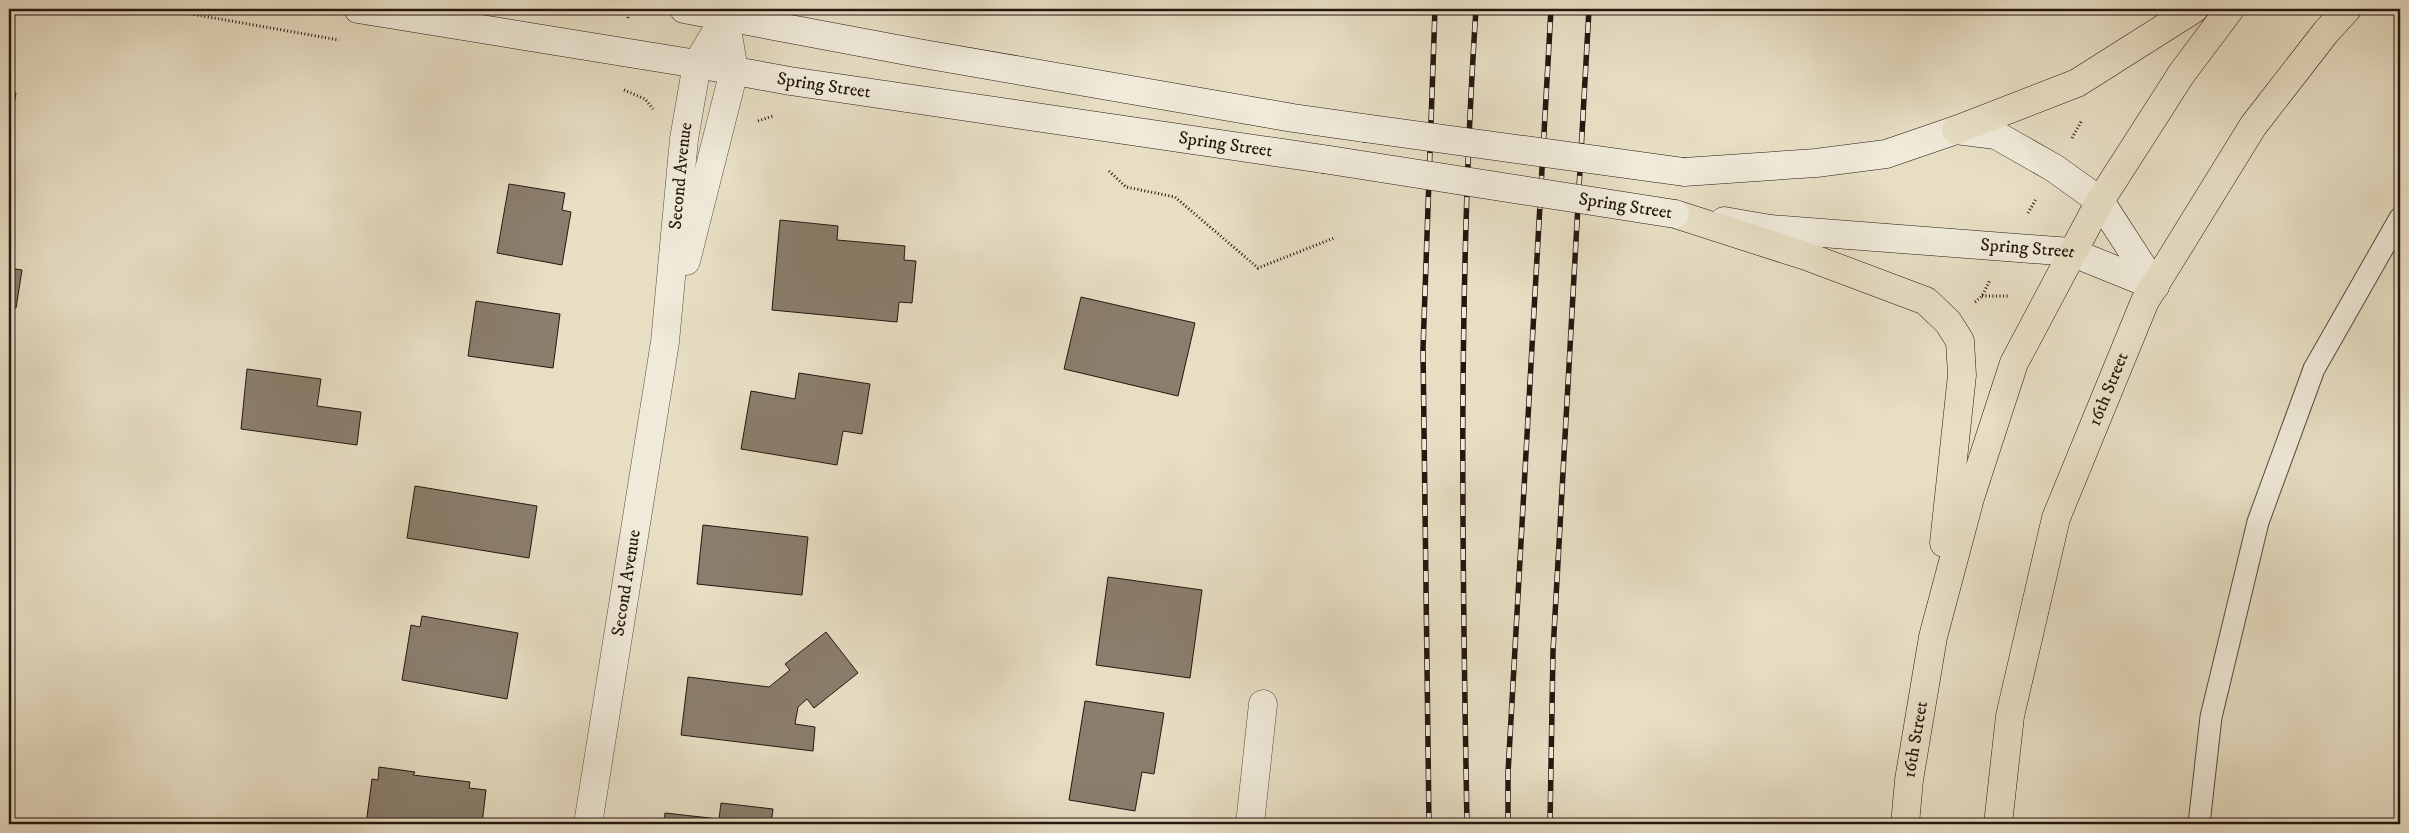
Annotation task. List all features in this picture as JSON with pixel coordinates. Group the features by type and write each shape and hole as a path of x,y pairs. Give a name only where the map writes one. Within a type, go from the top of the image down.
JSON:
{"main road":[{"name":"Spring Street","path":"358,9 697,64 800,83 1291,154 1770,229 2071,252 2155,286"},
{"name":"Spring Street","path":"684,9 725,13 797,32 1292,118 1684,172 1816,163 1886,154 1956,130 1996,135 2054,168 2100,201 2155,286"},
{"path":"1956,130 2077,83 2194,9"},
{"name":"16th Street","path":"1904,824 1909,780 1933,637 1970,498 2014,363 2071,252 2100,201 2182,73 2230,9"},
{"name":"16th Street","path":"1998,824 2010,716 2056,518 2145,301 2253,126 2326,32 2347,9"},
{"name":"Second Avenue","path":"588,824 665,342 684,138 697,64 725,13"},
{"name":"Second Avenue","path":"665,342 734,71 725,13"},
{"path":"1675,214 1806,256 1926,301 1948,322 1960,341 1962,375 1933,637"},
{"path":"1250,824 1264,704"}],"lane":[{"path":"2199,824 2211,717 2258,522 2314,369 2400,218"}],"path":[{"path":"618,88 645,99 654,110"},
{"path":"2067,146 2085,116"},
{"path":"1109,171 1126,187 1175,197 1258,268 1334,238"},
{"path":"2024,219 2038,196"},
{"path":"1991,278 1982,296 2009,296"}],"building":[{"path":"9,92 16,93 9,133"},
{"path":"509,184 565,193 562,210 571,212 562,265 497,253"},
{"path":"780,220 838,226 837,240 905,246 904,260 916,261 912,303 899,302 897,322 772,310"},
{"path":"9,268 22,270 16,308 9,307"},
{"path":"1081,297 1195,323 1178,396 1064,369"},
{"path":"476,301 560,314 553,368 468,356"},
{"path":"247,369 321,379 317,406 361,412 357,445 241,429"},
{"path":"799,373 870,384 862,434 843,431 837,465 741,449 751,391 795,399"},
{"path":"415,486 537,506 529,558 407,538"},
{"path":"703,525 808,537 802,595 697,584"},
{"path":"1108,577 1202,590 1190,678 1096,665"},
{"path":"422,616 518,633 507,699 402,680 411,625 420,627"},
{"path":"826,632 858,673 814,708 807,699 798,707 795,724 815,727 813,751 681,735 688,677 769,687 790,670 785,664"},
{"path":"1085,701 1164,713 1154,774 1142,772 1135,811 1069,800"},
{"path":"379,767 415,772 413,775 470,782 469,788 486,790 482,824 366,824 372,779 378,780"},
{"path":"721,803 773,809 771,824 664,824 665,813 719,819"}],"railway":[{"path":"1429,824 1423,349 1435,9"},
{"path":"1467,824 1463,518 1464,315 1466,213 1476,9"},
{"path":"1508,824 1508,773 1551,9"},
{"path":"1550,824 1553,651 1589,9"}]}
